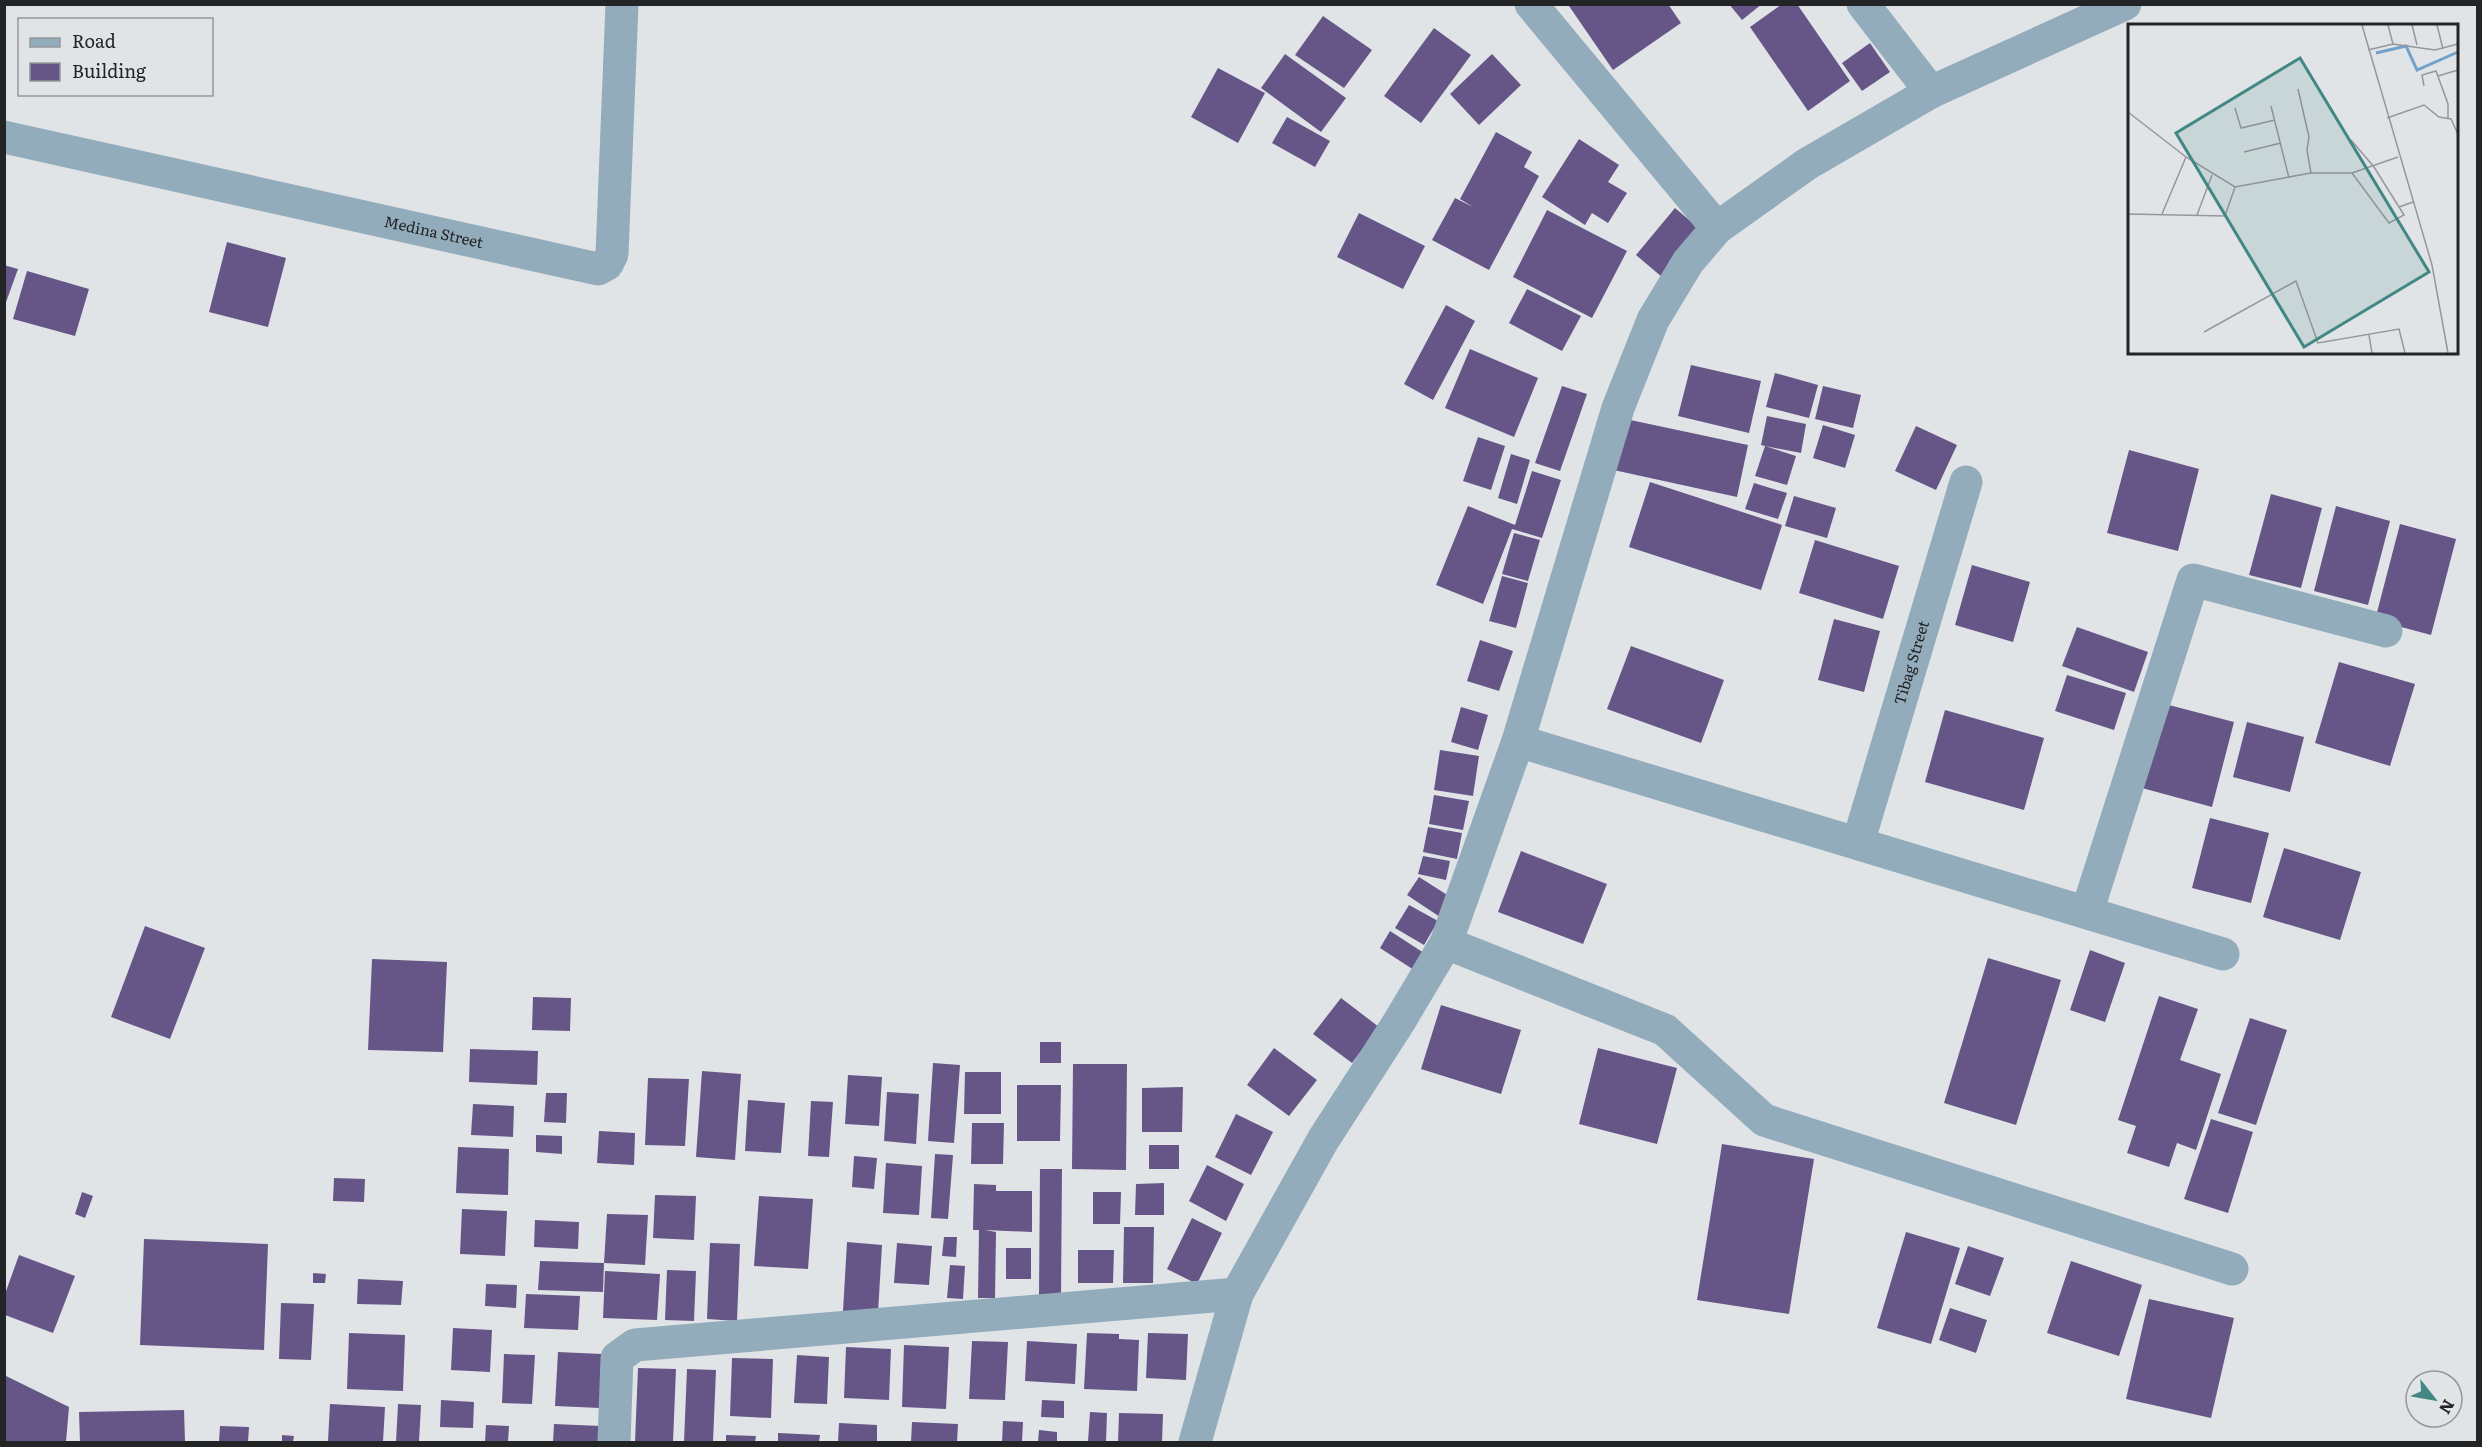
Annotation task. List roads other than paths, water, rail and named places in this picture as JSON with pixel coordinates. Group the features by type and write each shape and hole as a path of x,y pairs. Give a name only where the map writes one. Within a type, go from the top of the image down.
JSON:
{"street":[{"name":"Medina Street","path":"4,137 598,269 607,264 612,254 622,4"},
{"path":"1531,4 1717,228"},
{"path":"1863,4 1931,92"},
{"path":"1195,1443 1237,1294 1323,1140 1399,1022 1446,943 1518,741 1618,408 1653,320 1688,262 1717,228 1807,164 1931,92 2125,4"},
{"name":"Tibag Street","path":"1858,843 1966,482"},
{"path":"2087,912 2193,580 2386,631"},
{"path":"1518,741 2223,954"},
{"path":"1446,943 1665,1030 1764,1120 2232,1269"},
{"path":"614,1443 617,1358 635,1346 1237,1294"}]}
